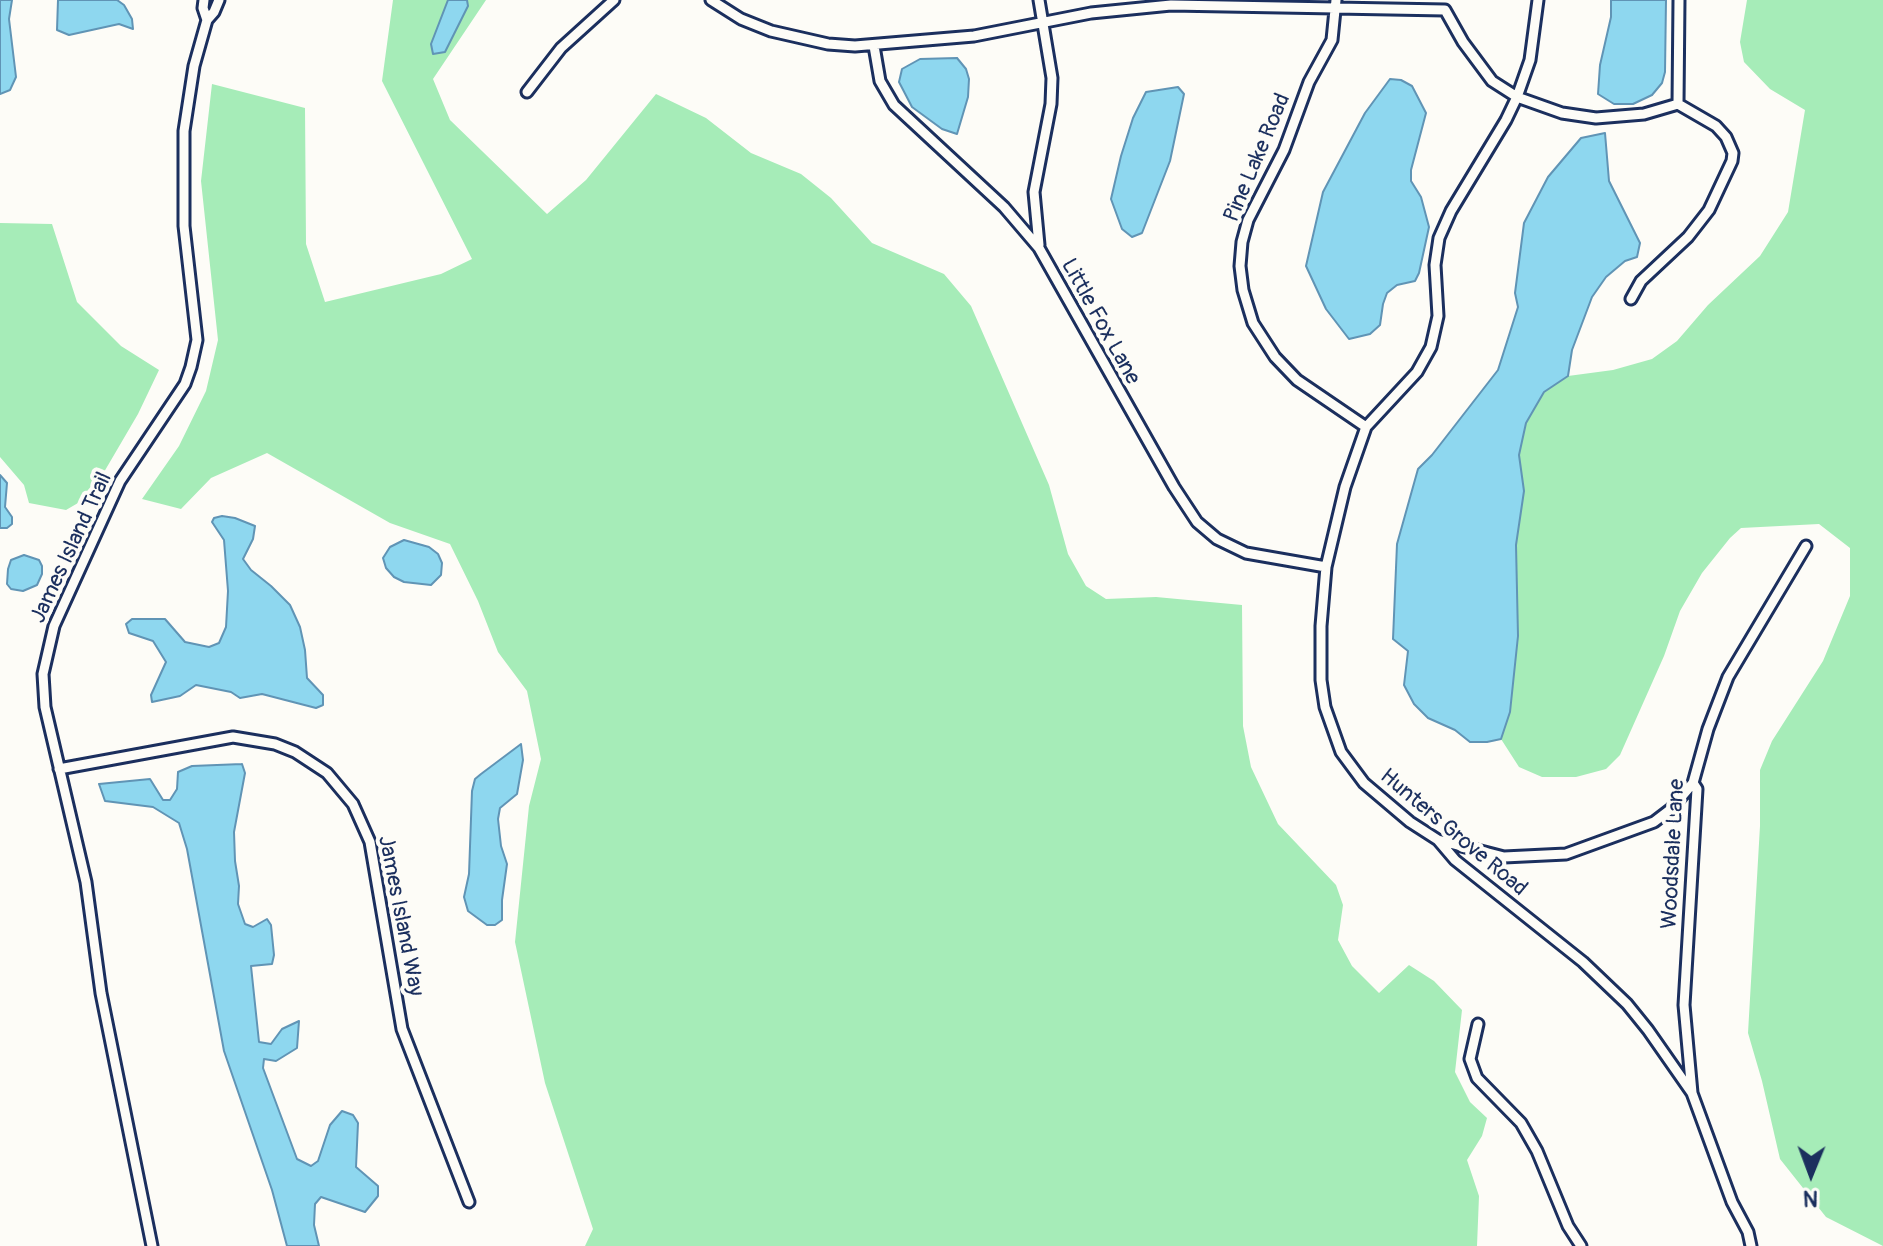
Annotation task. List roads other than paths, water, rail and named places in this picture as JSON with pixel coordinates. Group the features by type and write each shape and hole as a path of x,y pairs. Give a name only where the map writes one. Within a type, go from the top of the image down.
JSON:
{"street":[{"name":"James Island Trail","path":"204,0 207,20"},
{"name":"James Island Trail","path":"152,1246 101,993 86,882 43,691 49,639 120,481 185,384 195,354 196,319 184,226 184,142 192,76 207,20 219,0"},
{"path":"527,92 561,48 614,0"},
{"path":"711,0 741,19 771,31 828,44 874,46 974,36 1091,13 1171,2 1336,3 1445,10"},
{"path":"1039,0 1052,78 1051,104 1034,192 1039,248"},
{"path":"1445,10 1451,0"},
{"name":"Hunters Grove Road","path":"1538,0 1530,60 1517,97 1451,211 1439,238 1435,265 1438,304 1436,331 1427,358 1366,427 1345,487 1326,567 1321,680 1329,722 1341,752 1364,783 1410,822 1438,840 1455,860 1583,962 1617,994 1648,1030 1692,1093 1751,1246"},
{"path":"1678,104 1679,0"},
{"name":"Pine Lake Road","path":"1336,3 1335,28 1329,50 1309,82 1284,150 1248,220 1240,266 1243,290 1253,323 1275,357 1297,380 1366,427"},
{"path":"1445,10 1463,42 1492,81 1517,97 1562,113 1596,118 1644,114 1678,104 1716,126 1726,137 1733,153 1732,161 1709,210 1688,237 1641,281 1631,299"},
{"name":"Little Fox Lane","path":"874,46 880,81 894,105 1004,207 1039,248 1174,487 1197,522 1217,539 1246,553 1326,567"},
{"name":"Woodsdale Lane","path":"1692,1093 1684,1005 1697,789 1693,783 1708,729 1728,677 1806,546"},
{"name":"James Island Way","path":"59,769 233,737 275,744 295,752 327,773 353,804 370,842 402,1029 469,1202"},
{"path":"1438,840 1504,857 1566,854 1654,822 1671,809 1693,783"},
{"path":"1478,1024 1470,1059 1477,1078 1521,1123 1537,1151 1568,1226 1581,1246"}],"water":[{"path":"0,0 12,0 9,19 16,77 10,90 0,94"},
{"path":"58,0 117,0 132,19 133,29 119,24 69,35 57,30"},
{"path":"448,0 467,0 468,6 445,52 433,54 431,44"},
{"path":"1611,0 1666,0 1665,72 1662,83 1652,95 1633,104 1614,104 1598,94"},
{"path":"957,58 969,79 968,97 957,134 942,129 912,107 899,82 902,69 920,59"},
{"path":"1390,79 1412,86 1426,113 1411,181 1421,197 1429,227 1415,281 1397,285 1387,293 1380,325 1370,334 1349,339 1326,309 1306,266 1323,192 1365,113"},
{"path":"1178,87 1184,94 1170,161 1142,233 1132,237 1122,229 1111,199 1121,156 1133,118 1146,92"},
{"path":"1605,133 1609,181 1640,243 1637,257 1625,261 1606,277 1592,297 1572,350 1568,376 1544,392 1526,423 1519,455 1524,491 1516,545 1518,636 1510,712 1501,739 1470,742 1455,730 1428,718 1414,704 1404,685 1408,651 1393,639 1397,544 1418,469 1498,370 1518,307 1515,293 1524,223 1548,177 1581,138"},
{"path":"0,475 7,483 5,507 12,517 12,524 7,528 0,528"},
{"path":"222,516 255,526 253,539 243,559 290,605 300,627 307,678 323,695 323,705 316,708 262,694 240,698 231,692 196,685 180,696 152,702 151,695 166,662 153,641 129,633 126,624 132,619 165,619 185,642 209,647 219,643 226,627 228,591 224,540 212,522 214,518"},
{"path":"404,540 429,547 438,554 442,563 441,575 431,585 404,582 386,568 383,558 390,547"},
{"path":"24,555 39,560 42,574 37,585 23,591 11,589 7,584 11,560"},
{"path":"521,744 523,760 517,794 500,808 498,819 507,864 502,920 495,925 487,925 468,911 464,897 469,874 472,791 475,779"},
{"path":"242,764 245,773 234,832 238,904 245,924 253,927 267,919 271,925 274,955 272,964 251,966 259,1042 271,1044 282,1029 299,1021 297,1048 276,1061 264,1059 263,1068 297,1159 311,1166 318,1161 330,1125 342,1111 353,1115 358,1123 356,1167 378,1186 378,1196 365,1212 321,1197 315,1204 314,1225 319,1246 287,1246 272,1190 224,1051 187,849 179,823 153,807 105,801 99,784 150,779 163,800 170,800 177,789 178,772 192,766"}]}
